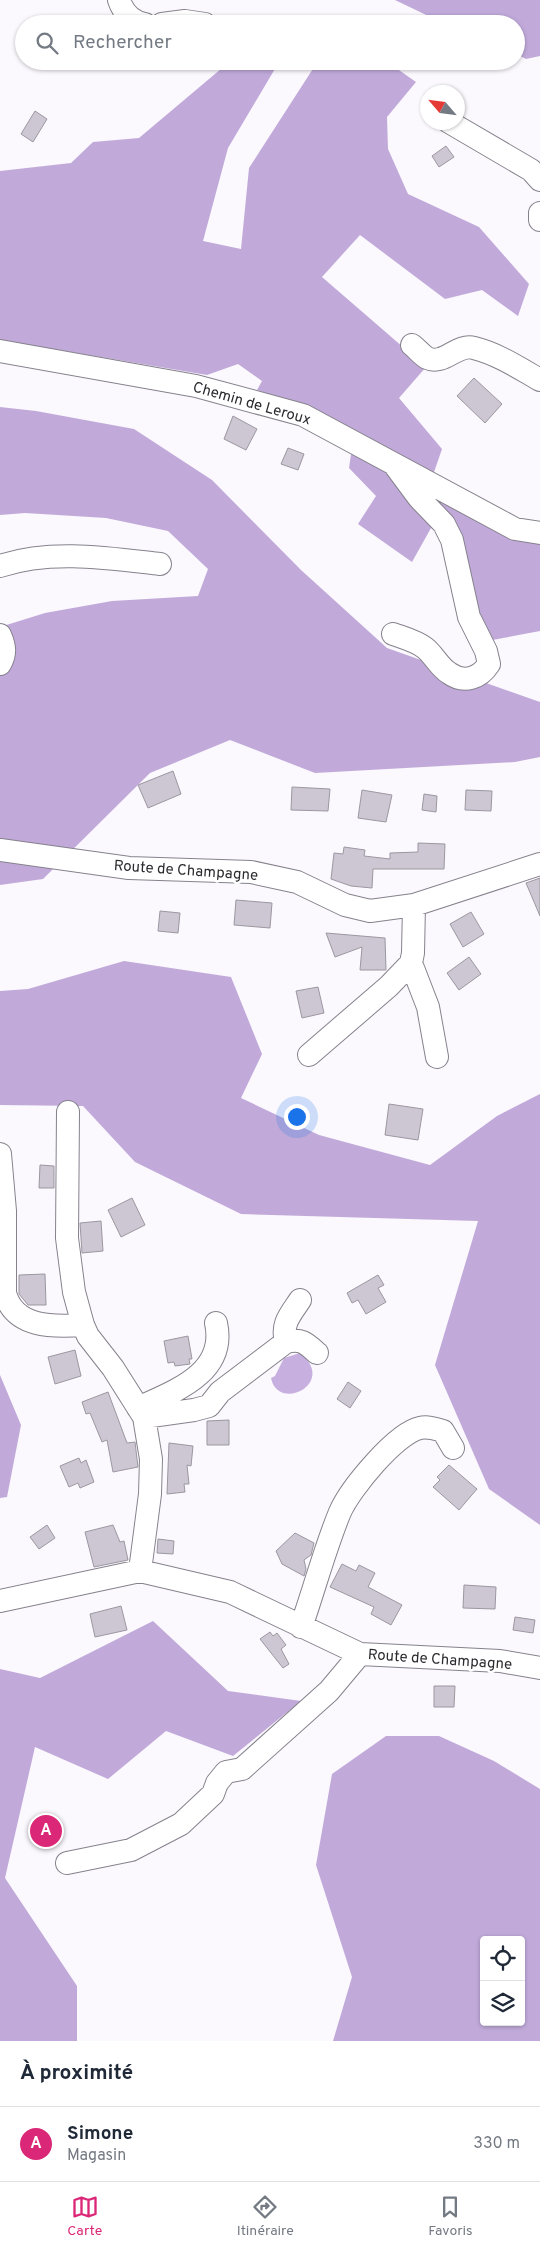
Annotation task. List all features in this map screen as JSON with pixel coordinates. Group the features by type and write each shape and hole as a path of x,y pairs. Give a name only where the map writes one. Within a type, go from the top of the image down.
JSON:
{"street":[{"path":"119,0 122,8 128,15"},
{"path":"463,130 531,170 540,180"},
{"path":"540,213 540,220"},
{"path":"412,345 427,358 435,359 466,346 474,347 509,362 540,380"},
{"name":"Chemin de Leroux","path":"0,351 196,386 303,415 390,460 515,529 540,533"},
{"path":"390,460 418,498 444,524 452,540 469,617 489,658 489,664 478,676 471,679 460,678 449,674 427,649 417,642 393,634"},
{"path":"0,566 26,559 75,557 160,564"},
{"path":"0,635 4,645 5,656 0,664"},
{"name":"Route de Champagne","path":"0,850 129,868 251,872 297,882 344,905 370,911 414,905 540,864"},
{"path":"309,1055 389,986 411,963 414,953 414,905"},
{"path":"411,963 428,1007 437,1057"},
{"path":"68,1112 67,1238 74,1292 83,1325 141,1412 151,1459 150,1494 140,1572"},
{"path":"0,1154 5,1211 5,1293 7,1302 13,1310 35,1324 83,1325"},
{"path":"286,1342 283,1332 284,1324 300,1300"},
{"path":"141,1412 186,1386 199,1375 212,1358 217,1344 216,1323"},
{"path":"141,1412 194,1410 208,1406 220,1392 286,1342 296,1339 303,1341 317,1353"},
{"path":"301,1628 340,1512 356,1486 377,1461 401,1438 419,1428 443,1431 453,1448"},
{"name":"Route de Champagne","path":"0,1601 140,1572 230,1592 301,1628 360,1654 500,1661 540,1668"},
{"path":"67,1863 131,1850 181,1824 214,1794 217,1783 226,1772 242,1769 329,1691 360,1654"}],"shaded area":[{"path":"395,0 540,0 540,56 525,58 525,15 426,15"},
{"path":"220,70 274,70 228,148 203,241 241,249 249,168 312,70 399,70 416,82 387,117 388,149 408,194 479,227 529,284 518,316 482,290 445,299 360,235 322,277 426,367 399,398 442,449 433,475 540,540 540,631 487,641 457,546 431,528 412,562 358,524 376,496 349,468 354,434 313,410 257,390 262,381 238,364 207,375 0,340 0,171 71,163 93,142 139,138"},
{"path":"0,407 36,411 134,429 212,480 301,570 387,648 540,702 540,757 515,762 315,773 230,740 150,773 43,879 0,885 0,627 45,613 112,601 198,596 208,569 168,531 106,518 25,513 0,515"},
{"path":"124,961 231,977 262,1054 241,1098 319,1135 430,1165 497,1116 540,1094 540,1525 489,1489 435,1365 478,1221 241,1214 135,1162 83,1106 0,1105 0,991 28,989"},
{"path":"300,1353 310,1364 312,1374 309,1383 302,1390 284,1393 276,1388 271,1378 275,1376 284,1358"},
{"path":"0,1375 21,1425 7,1497 0,1498"},
{"path":"153,1621 228,1691 301,1701 233,1756 166,1731 108,1779 35,1747 5,1878 77,1986 77,2041 0,2041 0,1669 40,1678"},
{"path":"386,1736 439,1736 494,1761 540,1789 540,2041 333,2041 352,1977 316,1865 332,1774"}],"building":[{"path":"35,111 47,119 33,142 21,134"},
{"path":"446,146 454,157 439,167 432,156"},
{"path":"474,378 502,404 485,423 457,396"},
{"path":"233,416 257,429 246,450 224,439"},
{"path":"288,448 304,454 298,470 281,464"},
{"path":"173,771 181,794 148,808 138,785"},
{"path":"292,787 330,789 328,811 291,810"},
{"path":"362,790 392,795 386,822 358,818"},
{"path":"466,790 492,791 491,811 465,810"},
{"path":"424,794 437,796 436,812 422,810"},
{"path":"418,843 445,844 444,869 373,869 372,888 351,886 331,879 334,853 343,854 344,847 365,850 364,856 390,859 390,853 418,852"},
{"path":"540,878 540,916 526,883"},
{"path":"236,900 272,903 270,928 234,925"},
{"path":"160,911 180,913 178,933 158,931"},
{"path":"471,912 484,934 463,947 450,924"},
{"path":"326,933 385,938 386,970 360,970 362,947 335,957"},
{"path":"469,957 481,974 459,990 447,973"},
{"path":"318,987 324,1013 302,1018 296,991"},
{"path":"389,1104 423,1109 418,1140 385,1135"},
{"path":"40,1165 54,1166 54,1188 39,1188"},
{"path":"132,1198 145,1225 121,1237 108,1210"},
{"path":"101,1221 103,1251 82,1253 80,1223"},
{"path":"45,1274 46,1305 28,1305 19,1294 19,1275"},
{"path":"378,1275 384,1285 378,1288 386,1302 366,1314 358,1300 352,1303 347,1293"},
{"path":"188,1336 192,1359 189,1359 190,1364 175,1366 174,1362 168,1363 164,1341"},
{"path":"75,1350 81,1376 55,1384 48,1357"},
{"path":"348,1382 361,1391 350,1408 337,1399"},
{"path":"108,1392 127,1443 135,1442 138,1467 113,1472 107,1440 102,1442 90,1413 86,1414 82,1402"},
{"path":"229,1420 229,1445 207,1445 207,1421"},
{"path":"169,1443 193,1446 191,1466 187,1465 189,1484 184,1484 185,1492 167,1494"},
{"path":"79,1458 81,1463 86,1460 94,1482 80,1488 78,1483 69,1487 60,1466"},
{"path":"449,1465 477,1489 459,1510 433,1487 440,1480 437,1477"},
{"path":"47,1525 55,1538 39,1549 30,1537"},
{"path":"113,1525 120,1542 124,1541 128,1560 94,1567 85,1532"},
{"path":"295,1533 314,1543 311,1555 304,1560 306,1569 304,1576 282,1564 276,1551"},
{"path":"158,1539 174,1541 173,1554 157,1553"},
{"path":"342,1564 356,1571 359,1565 375,1573 368,1587 402,1605 391,1625 371,1614 374,1607 330,1587"},
{"path":"464,1585 496,1587 495,1609 463,1608"},
{"path":"121,1606 127,1630 95,1637 90,1614"},
{"path":"515,1617 535,1620 533,1633 513,1630"},
{"path":"270,1632 273,1636 277,1633 286,1645 281,1649 289,1664 283,1668 260,1639"},
{"path":"434,1686 455,1686 454,1707 434,1707"}],"place":[{"name":"Simone","path":"46,1831"}]}
